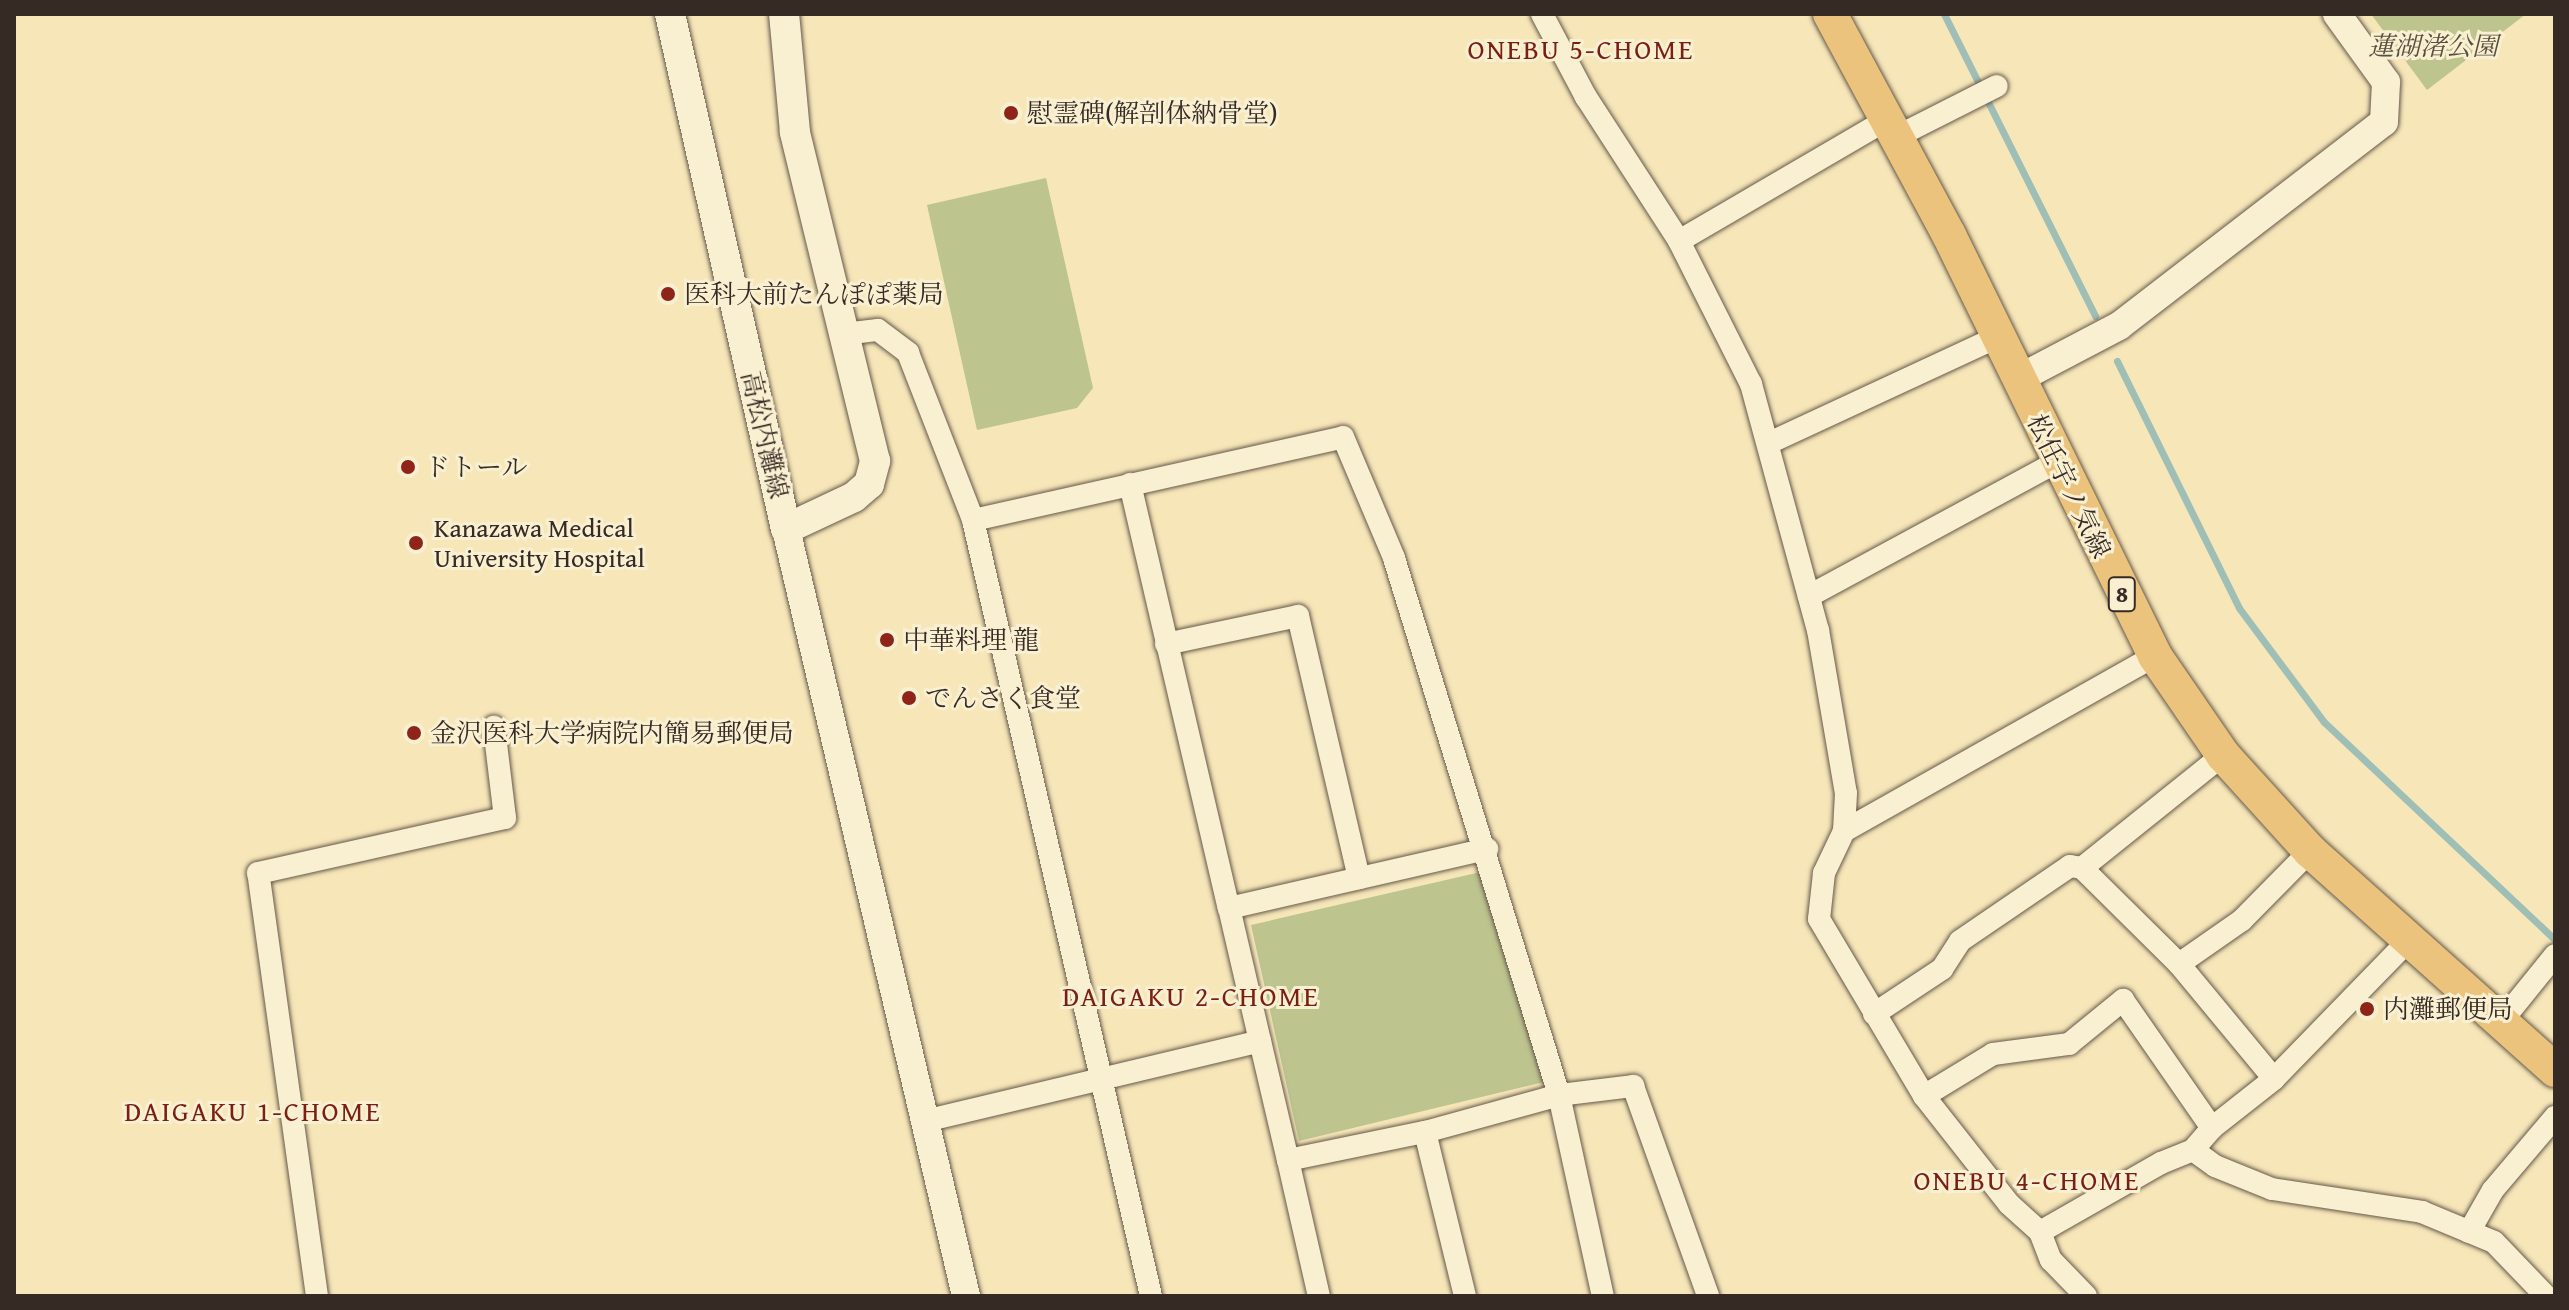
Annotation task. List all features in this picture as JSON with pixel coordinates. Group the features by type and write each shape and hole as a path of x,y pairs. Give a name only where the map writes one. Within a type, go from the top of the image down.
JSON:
{"main road":[{"name":"高松内灘線","path":"670,14 786,529 846,502 869,484 875,461 795,132 784,14"},
{"name":"松任宇ノ気線","path":"1830,14 1997,337 2155,656 2223,755 2310,851 2555,1070"}],"street":[{"path":"1542,14 1586,97 1679,241 1751,384 1809,596 1835,720 1846,793 1844,831 1824,873 1819,919 1924,1096 2009,1204 2040,1232 2051,1260 2086,1296"},
{"path":"2018,379 2119,326 2384,122 2386,82 2337,14"},
{"path":"1679,241 1889,130 1988,90"},
{"path":"844,334 878,330 908,353 973,520 1151,1296"},
{"path":"1769,443 1997,337"},
{"path":"973,520 1343,437 1394,558 1487,849 1559,1095 1603,1296"},
{"path":"1809,596 2057,462"},
{"path":"1130,484 1319,1296"},
{"path":"786,529 966,1296"},
{"path":"1166,644 1298,616 1359,878"},
{"path":"1844,831 2155,656"},
{"path":"317,1296 258,873 505,818 494,727"},
{"path":"2082,868 2223,755"},
{"path":"1229,908 1487,849"},
{"path":"2179,964 2242,920 2310,851"},
{"path":"1874,1014 1942,969 1960,941 2070,866 2082,868 2179,964 2274,1079"},
{"path":"2040,1232 2161,1163 2193,1150 2212,1128 2274,1079 2408,941"},
{"path":"2501,1022 2552,962"},
{"path":"1924,1096 1993,1054 2069,1044 2123,1000 2212,1128"},
{"path":"925,1121 1260,1041"},
{"path":"1288,1160 1425,1132 1559,1095 1633,1086 1708,1296"},
{"path":"2469,1232 2493,1190 2555,1117"},
{"path":"1425,1132 1465,1296"},
{"path":"2193,1150 2215,1166 2272,1189 2422,1212 2494,1242 2546,1296"}],"green space":[{"name":"蓮湖渚公園","path":"2371,14 2526,14 2427,90"},
{"path":"1046,178 1093,388 1077,408 977,430 927,205"},
{"path":"1485,871 1544,1082 1299,1141 1251,925"}],"waterway":[{"path":"1944,14 2095,316"},
{"path":"2117,361 2239,608 2324,722 2555,940"}],"place":[{"name":"慰霊碑(解剖体納骨堂)","path":"1011,113"},
{"name":"医科大前たんぽぽ薬局","path":"668,294"},
{"name":"ドトール","path":"408,467"},
{"name":"Kanazawa Medical University Hospital","path":"416,543"},
{"name":"中華料理 龍","path":"887,640"},
{"name":"でんさく食堂","path":"909,698"},
{"name":"金沢医科大学病院内簡易郵便局","path":"414,733"},
{"name":"内灘郵便局","path":"2367,1009"}],"district":[{"name":"ONEBU 5-CHOME","path":"1581,49"},
{"name":"DAIGAKU 2-CHOME","path":"1191,996"},
{"name":"DAIGAKU 1-CHOME","path":"253,1111"},
{"name":"ONEBU 4-CHOME","path":"2027,1180"}]}
